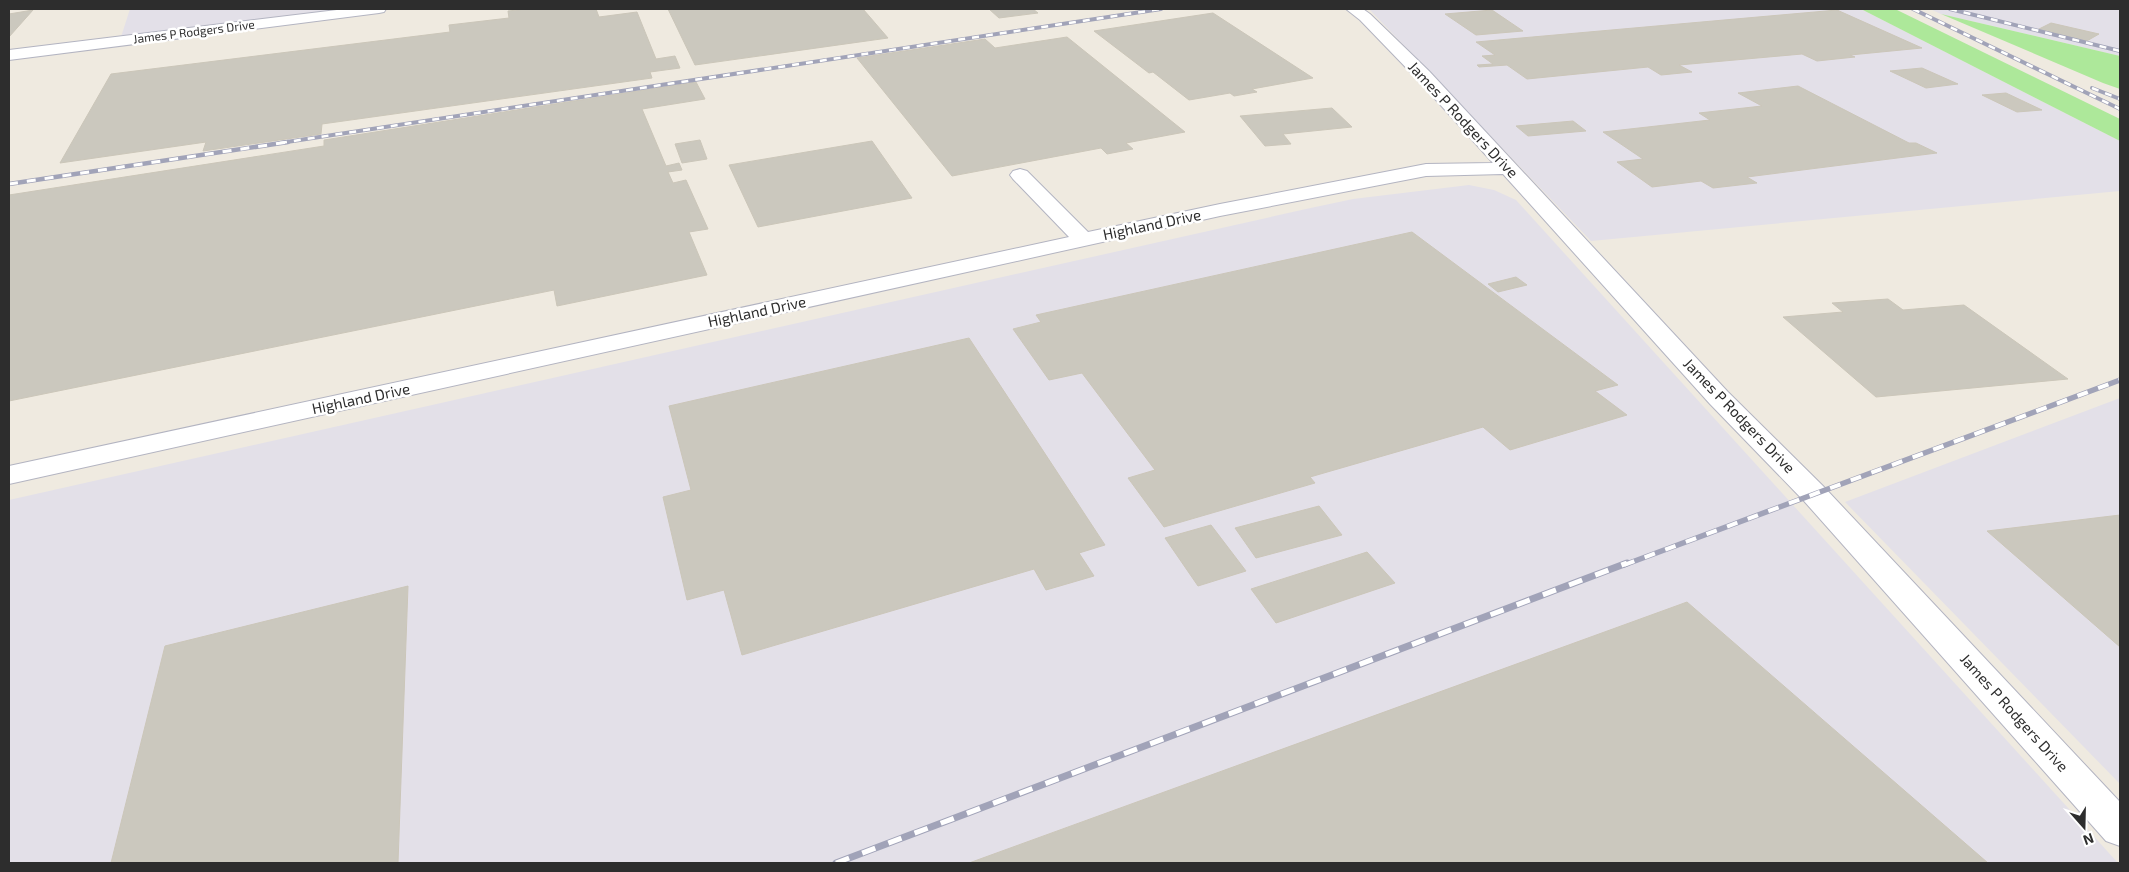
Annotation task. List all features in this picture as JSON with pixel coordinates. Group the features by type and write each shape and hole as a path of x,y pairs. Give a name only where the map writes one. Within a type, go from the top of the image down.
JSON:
{"street":[{"name":"James P Rodgers Drive","path":"9,55 379,9"},
{"name":"James P Rodgers Drive","path":"1353,9 1365,16 1423,75 1719,398 1814,494 2120,829"},
{"name":"Highland Drive","path":"9,475 1220,210 1426,170 1508,168"},
{"path":"1020,175 1084,240"}],"shaded area":[{"path":"130,9 355,9 121,37"},
{"path":"1369,9 1861,9 2120,141 2120,191 1591,241"},
{"path":"1930,9 2120,9 2120,56 1941,14"},
{"path":"1469,185 1494,190 1516,200 2118,863 9,863 9,500 1306,209 1353,199"},
{"path":"2120,398 2120,784 1845,502"}],"green space":[{"path":"1861,9 1895,9 2120,119 2120,141"},
{"path":"1941,14 2120,56 2120,89 2103,83"}],"building":[{"path":"526,9 596,9 599,17 637,12 656,59 675,56 680,68 650,72 652,78 322,124 321,134 203,151 206,142 60,163 111,74 450,32 449,25 509,18 508,11"},
{"path":"668,9 863,9 888,38 695,65"},
{"path":"989,9 1033,9 1038,13 999,18"},
{"path":"33,10 9,37 9,14"},
{"path":"1492,10 1523,31 1476,35 1445,14"},
{"path":"1837,10 1922,48 1850,55 1855,57 1817,61 1802,54 1679,65 1692,72 1661,75 1648,67 1527,79 1507,65 1479,67 1477,65 1493,64 1482,56 1495,55 1476,42"},
{"path":"1213,13 1313,78 1252,89 1257,92 1234,96 1230,93 1189,100 1153,72 1149,73 1094,31"},
{"path":"2051,23 2099,34 2085,42 2037,30"},
{"path":"1067,37 1185,132 1126,143 1133,149 1107,154 1101,148 952,176 857,58 985,39 995,48"},
{"path":"1922,68 1958,84 1926,88 1890,71"},
{"path":"696,82 705,99 642,109 666,166 679,163 682,170 668,172 673,183 686,180 708,229 689,232 707,275 557,306 554,290 9,401 9,195 324,146 324,140"},
{"path":"1798,86 1909,143 1916,143 1937,153 1747,177 1757,183 1713,188 1701,181 1652,187 1617,162 1643,159 1603,132 1710,120 1699,113 1762,106 1738,93"},
{"path":"2006,93 2042,110 2017,112 1982,95"},
{"path":"1332,108 1352,127 1283,134 1291,144 1265,146 1240,116"},
{"path":"1573,121 1586,131 1528,136 1516,126"},
{"path":"700,140 707,159 682,163 675,144"},
{"path":"872,141 912,198 758,227 729,165"},
{"path":"1412,232 1618,385 1595,391 1627,415 1510,450 1483,427 1310,477 1315,483 1164,527 1128,478 1155,470 1082,373 1049,380 1013,329 1041,322 1036,315"},
{"path":"1516,277 1527,285 1498,292 1488,284"},
{"path":"1888,299 1903,310 1964,305 2068,379 1876,397 1783,317 1843,312 1832,303"},
{"path":"969,338 1105,545 1079,553 1094,576 1046,590 1034,569 742,655 724,590 687,600 663,497 691,490 669,406"},
{"path":"1319,506 1342,535 1256,558 1235,528"},
{"path":"2120,515 2120,647 1987,531"},
{"path":"1211,525 1246,571 1198,586 1165,538"},
{"path":"1367,552 1395,583 1276,623 1251,589"},
{"path":"408,586 398,863 111,863 165,646"},
{"path":"1687,602 1988,863 969,863"}],"railway":[{"path":"280,143 1161,9"},
{"path":"1913,9 2120,109"},
{"path":"1950,9 2120,51"},
{"path":"2092,88 2120,99"},
{"path":"9,184 288,142"},
{"path":"1624,565 2120,380"},
{"path":"836,863 1627,563"}]}
